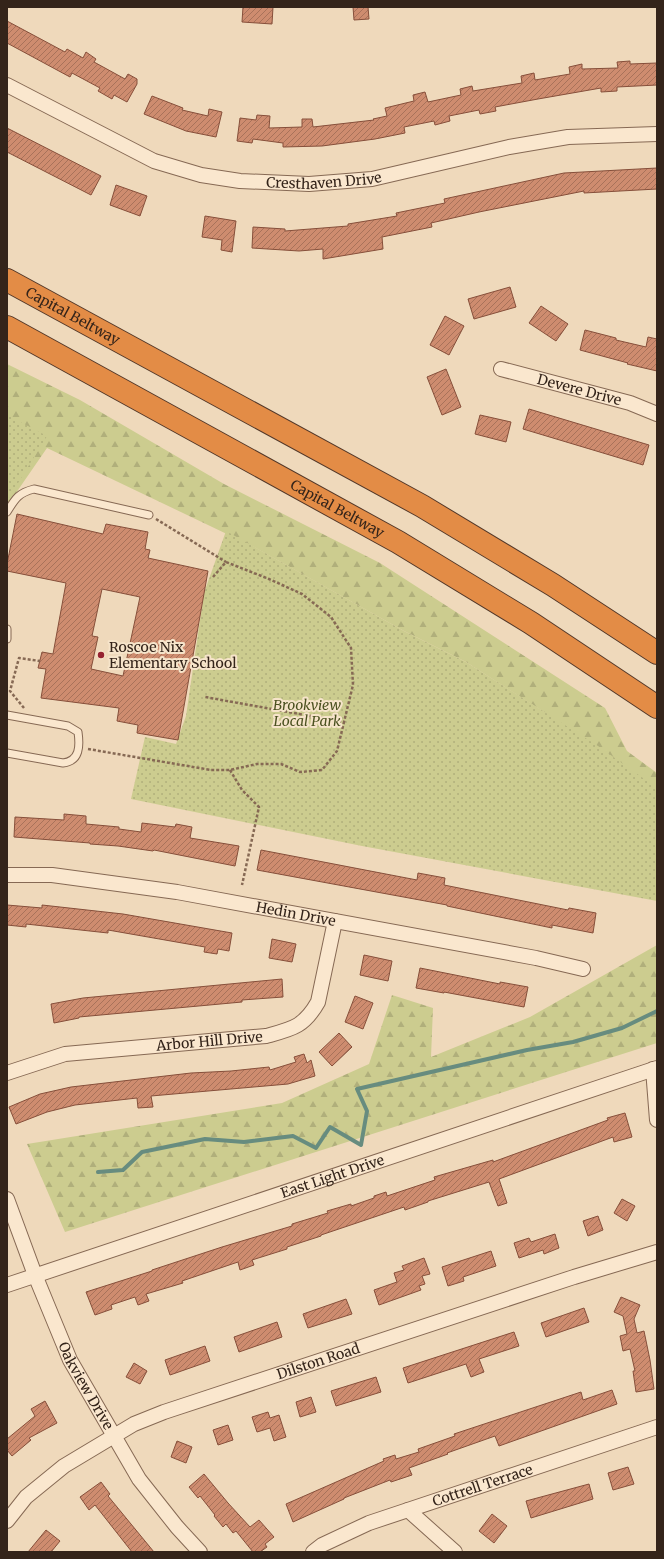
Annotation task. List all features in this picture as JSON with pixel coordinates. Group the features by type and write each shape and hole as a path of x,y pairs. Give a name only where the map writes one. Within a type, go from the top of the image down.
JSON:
{"highway":[{"name":"Capital Beltway","path":"7,280 422,506 553,585 657,653"},
{"name":"Capital Beltway","path":"7,328 398,542 531,623 657,707"}],"street":[{"name":"Cresthaven Drive","path":"7,85 154,161 200,175 240,182 309,184 372,179 509,147 568,137 657,134"},
{"name":"Devere Drive","path":"501,369 630,403 657,414"},
{"name":"Hedin Drive","path":"7,875 52,875 154,889 536,958 583,969"},
{"name":"Arbor Hill Drive","path":"7,1073 66,1054 266,1036 293,1029 312,1013 318,1002 335,921"},
{"path":"655,1068 657,1120"},
{"name":"East Light Drive","path":"7,1284 655,1068"},
{"name":"Oakview Drive","path":"7,1199 35,1275 70,1360 139,1479 177,1527 200,1552"},
{"name":"Dilston Road","path":"7,1521 26,1497 64,1466 134,1424 164,1412 574,1277 657,1252"},
{"name":"Cottrell Terrace","path":"313,1552 322,1545 369,1523 657,1428"},
{"path":"408,1510 455,1552"}],"lane":[{"path":"7,512 15,498 24,491 34,489 149,515"},
{"path":"7,630 7,639"},
{"path":"7,715 68,726 78,732 79,740 76,757 71,762 63,763 7,753"}],"path":[{"path":"86,743 88,749 211,770 230,770 258,764 281,764 300,772 322,770 337,751 353,685 351,648 331,616 302,594 226,562 149,515"},
{"path":"213,577 226,562"},
{"path":"31,709 24,708 10,691 19,658 40,661"},
{"path":"205,697 344,722"},
{"path":"230,770 242,790 259,807 242,885"}],"green space":[{"path":"7,364 80,400 224,484 380,563 605,708 627,751 657,773 657,884 544,712 466,662 404,631 254,547 47,448 7,506"},
{"path":"7,415 47,436 7,501"},
{"name":"Brookview Local Park","path":"226,531 404,631 466,662 598,746 657,788 657,901 362,846 131,799 145,737 176,744 186,716 204,593"},
{"path":"657,945 657,1043 65,1232 27,1144 282,1103 369,1064 392,995 433,1008 431,1057 530,1017"}],"building":[{"path":"243,7 273,7 272,24 242,22"},
{"path":"353,7 368,7 369,19 354,20"},
{"path":"7,21 65,52 67,49 83,58 86,52 96,59 94,62 125,79 128,74 137,79 137,84 127,102 114,95 112,99 98,91 100,88 72,73 70,77 7,43"},
{"path":"630,61 630,64 657,63 657,85 617,87 617,91 601,92 601,88 495,107 496,111 480,114 479,110 449,116 450,121 435,125 434,121 404,127 405,133 375,139 322,146 283,147 283,143 253,139 252,143 237,141 240,118 256,120 257,115 270,116 269,128 302,127 302,119 312,119 313,127 374,120 373,119 387,116 385,108 414,101 413,95 425,92 428,102 461,95 460,89 472,86 473,91 522,83 521,76 534,73 535,80 570,74 569,67 582,64 582,69 618,68 617,62"},
{"path":"152,96 183,108 182,110 208,116 209,109 222,112 216,137 186,131 144,114"},
{"path":"7,128 101,176 91,195 7,152"},
{"path":"657,168 657,189 584,193 584,191 479,212 431,223 432,227 382,237 383,249 323,259 323,249 299,251 252,248 253,227 285,229 285,231 348,226 348,224 397,216 396,213 445,203 444,199 564,173"},
{"path":"116,185 147,196 140,216 110,205"},
{"path":"205,216 236,221 232,252 221,250 222,240 202,237"},
{"path":"510,287 516,307 474,319 468,299"},
{"path":"541,306 568,324 556,341 529,323"},
{"path":"445,316 464,326 449,355 430,345"},
{"path":"585,330 616,338 616,340 646,347 648,337 657,339 657,371 580,350"},
{"path":"446,369 461,407 442,415 427,377"},
{"path":"529,409 649,445 643,465 523,429"},
{"path":"480,415 511,422 506,442 475,434"},
{"path":"17,514 103,534 106,524 148,532 145,549 150,550 148,558 208,571 178,740 137,733 138,725 117,721 119,708 41,698 46,669 38,668 42,652 53,654 66,583 7,571 7,564","holes":["102,589 140,597 123,676 91,669 98,637 92,636"]},
{"path":"64,814 86,816 86,824 119,827 119,829 141,832 142,823 175,827 176,824 192,827 190,838 239,846 235,866 154,850 14,837 15,817 64,820"},
{"path":"261,850 417,880 418,873 445,878 444,885 568,910 569,908 596,913 593,933 552,925 552,928 447,905 257,870"},
{"path":"7,905 42,908 42,905 123,914 232,933 229,951 218,949 217,954 204,952 205,947 108,930 108,933 26,924 26,927 7,925"},
{"path":"272,939 296,944 292,962 269,958"},
{"path":"364,955 392,961 388,981 360,975"},
{"path":"420,968 500,984 500,982 528,987 524,1007 416,988"},
{"path":"282,979 283,997 79,1017 54,1023 51,1004 83,998"},
{"path":"355,996 373,1003 363,1029 345,1022"},
{"path":"339,1033 352,1047 332,1066 319,1052"},
{"path":"304,1054 307,1063 311,1060 315,1076 288,1084 151,1096 153,1107 138,1108 137,1098 75,1105 47,1112 16,1124 9,1107 40,1094 71,1087 191,1073 269,1067 270,1070 296,1062 294,1057"},
{"path":"625,1113 632,1137 614,1142 613,1137 499,1179 507,1203 498,1206 489,1182 428,1201 405,1210 404,1207 287,1247 287,1249 252,1260 254,1265 240,1270 238,1262 182,1281 183,1283 146,1294 149,1301 138,1305 135,1297 111,1305 112,1309 95,1315 86,1292 222,1247 292,1226 292,1224 328,1213 327,1211 351,1204 351,1206 386,1192 387,1196 435,1180 434,1177 493,1160 493,1162 608,1120 607,1118"},
{"path":"622,1199 635,1206 627,1221 614,1213"},
{"path":"598,1216 603,1230 588,1236 583,1221"},
{"path":"555,1234 559,1248 544,1254 543,1250 519,1258 514,1243 529,1238 531,1242"},
{"path":"491,1251 496,1266 463,1277 464,1281 448,1286 442,1267"},
{"path":"424,1258 430,1274 422,1276 425,1284 419,1286 421,1290 379,1305 374,1290 397,1282 394,1273 404,1270 402,1266"},
{"path":"621,1297 640,1305 634,1319 637,1333 644,1331 654,1389 636,1392 633,1371 635,1371 630,1349 623,1351 620,1336 627,1334 623,1316 614,1312"},
{"path":"346,1299 352,1314 308,1328 303,1314"},
{"path":"584,1308 589,1322 546,1337 541,1323"},
{"path":"277,1322 282,1337 239,1352 234,1337"},
{"path":"514,1332 519,1346 479,1359 484,1372 471,1377 466,1364 408,1383 403,1368"},
{"path":"205,1346 210,1361 170,1375 165,1360"},
{"path":"134,1363 147,1371 140,1384 126,1377"},
{"path":"376,1377 381,1392 336,1406 331,1391"},
{"path":"612,1390 617,1404 499,1446 495,1436 447,1453 448,1454 409,1468 412,1475 391,1482 390,1480 344,1498 293,1522 286,1504 384,1461 383,1459 395,1455 396,1459 419,1452 418,1449 455,1436 454,1434 581,1392 583,1400"},
{"path":"311,1397 316,1412 300,1417 296,1402"},
{"path":"45,1401 57,1423 29,1438 31,1440 12,1456 7,1450 7,1439 35,1416 31,1409"},
{"path":"268,1412 270,1418 279,1415 286,1437 274,1441 270,1428 257,1432 252,1417"},
{"path":"228,1425 233,1440 218,1445 213,1430"},
{"path":"177,1441 192,1447 186,1463 171,1457"},
{"path":"628,1467 634,1484 613,1490 608,1473"},
{"path":"204,1474 250,1527 259,1520 274,1537 265,1544 267,1547 260,1552 253,1552 236,1531 233,1533 226,1524 223,1527 200,1496 198,1498 189,1487"},
{"path":"101,1482 110,1494 108,1496 154,1552 132,1552 95,1505 89,1510 80,1497"},
{"path":"589,1484 593,1499 531,1518 526,1501"},
{"path":"492,1514 507,1526 494,1543 479,1531"},
{"path":"46,1530 60,1541 51,1552 28,1552"}],"waterway":[{"path":"98,1172 123,1170 142,1152 205,1139 244,1142 293,1136 316,1148 330,1127 361,1145 367,1111 357,1089 527,1050 573,1042 622,1028 657,1011"}],"place":[{"name":"Roscoe Nix Elementary School","path":"101,655"}]}
